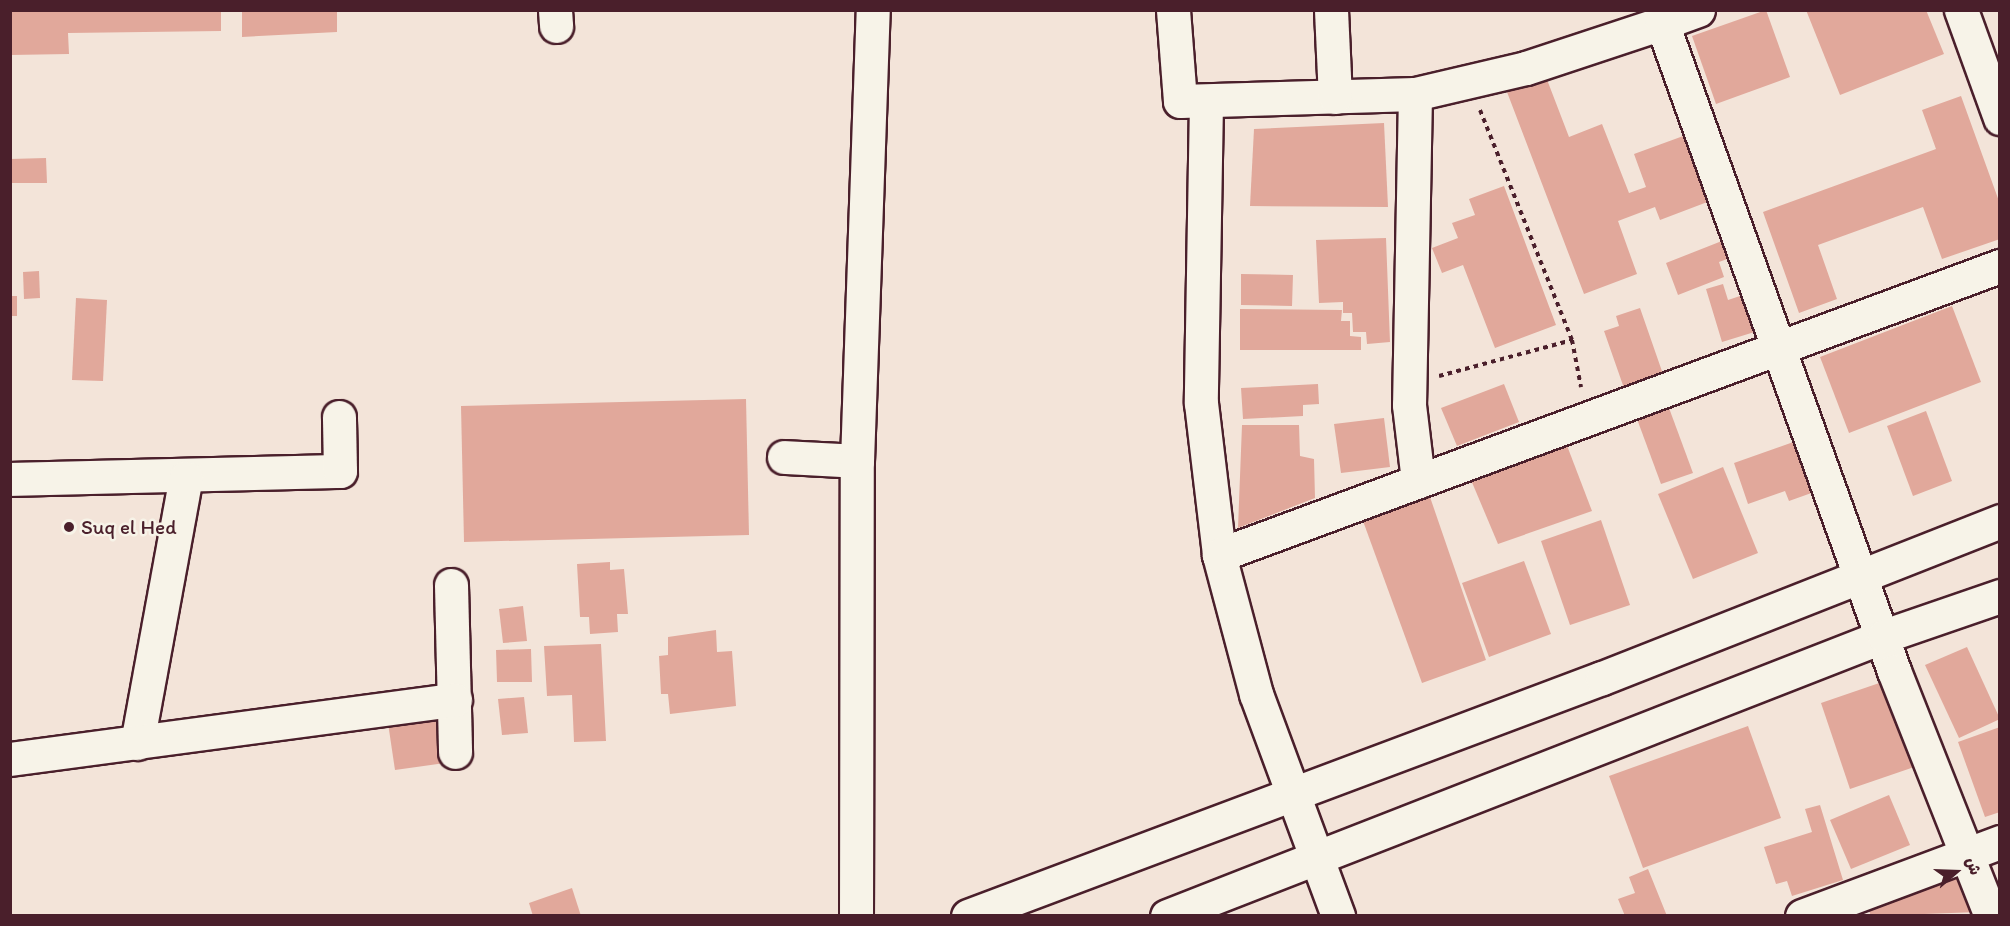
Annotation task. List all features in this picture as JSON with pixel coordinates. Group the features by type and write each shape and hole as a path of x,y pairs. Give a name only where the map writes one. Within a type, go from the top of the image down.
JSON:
{"street":[{"path":"856,915 857,461 873,10"},
{"path":"1173,10 1180,101 1206,102 1415,93 1470,84 1698,10"},
{"path":"1331,10 1335,97"},
{"path":"1961,10 2000,118"},
{"path":"1662,23 1884,636 1991,915"},
{"path":"1415,93 1409,383 1418,482"},
{"path":"1206,102 1201,403 1219,555 1237,631 1338,915"},
{"path":"1219,555 2000,266"},
{"path":"10,479 186,477 340,471 339,417"},
{"path":"784,457 857,461"},
{"path":"137,743 186,477"},
{"path":"968,915 1294,794 2000,521"},
{"path":"451,585 455,752"},
{"path":"1167,915 1319,859 1884,636 2000,596"},
{"path":"10,759 455,700"},
{"path":"1802,915 1840,909 2000,842"}],"path":[{"path":"1470,84 1572,340 1588,419"},
{"path":"1409,383 1572,340"}],"building":[{"path":"10,10 221,10 221,31 68,33 69,54 10,55"},
{"path":"242,10 337,10 337,32 242,37"},
{"path":"1766,10 1790,77 1716,104 1692,36"},
{"path":"1806,10 1926,10 1944,54 1840,95"},
{"path":"1546,77 1569,137 1602,124 1629,193 1646,187 1634,154 1686,135 1710,201 1660,220 1655,207 1618,221 1637,274 1584,294 1507,92"},
{"path":"1961,96 2000,204 2000,239 1942,259 1923,207 1818,245 1837,299 1799,313 1763,212 1936,149 1922,110"},
{"path":"1384,123 1388,207 1250,206 1254,129"},
{"path":"46,158 47,183 10,183 10,159"},
{"path":"1504,186 1556,325 1495,348 1463,265 1442,273 1432,248 1458,238 1452,223 1475,215 1469,199"},
{"path":"1732,237 1738,255 1719,262 1724,277 1678,295 1666,263"},
{"path":"1386,238 1390,342 1367,344 1366,332 1353,332 1352,313 1343,313 1343,302 1319,303 1316,240"},
{"path":"39,271 40,298 24,299 23,272"},
{"path":"1241,274 1293,275 1292,306 1241,305"},
{"path":"1723,284 1728,300 1749,293 1761,330 1722,342 1706,289"},
{"path":"10,296 17,296 17,316 10,316"},
{"path":"76,298 107,300 103,381 72,380"},
{"path":"1952,306 1981,382 1849,433 1820,357"},
{"path":"1640,308 1664,377 1625,391 1604,331 1619,326 1616,316"},
{"path":"1240,309 1342,310 1341,321 1350,321 1350,336 1361,337 1361,350 1240,350"},
{"path":"1318,384 1319,404 1303,405 1303,416 1243,419 1241,388"},
{"path":"1504,384 1519,422 1457,446 1441,408"},
{"path":"746,399 749,535 464,542 461,406"},
{"path":"1669,408 1693,473 1661,484 1637,419"},
{"path":"1926,411 1952,481 1913,496 1887,426"},
{"path":"1384,418 1390,467 1341,473 1334,424"},
{"path":"1242,425 1299,425 1300,456 1314,459 1315,498 1238,528"},
{"path":"1799,440 1817,491 1789,501 1785,491 1748,504 1734,463"},
{"path":"1566,443 1592,511 1498,544 1471,480"},
{"path":"1723,467 1758,553 1693,579 1658,494"},
{"path":"1430,497 1486,660 1422,683 1363,521"},
{"path":"1601,520 1630,605 1570,625 1541,541"},
{"path":"1524,561 1551,634 1489,657 1462,583"},
{"path":"610,562 610,570 624,569 628,614 617,614 618,632 590,634 589,617 580,617 577,564"},
{"path":"523,606 527,641 503,643 499,609"},
{"path":"716,630 717,652 732,651 736,706 670,714 668,694 661,694 659,656 668,655 668,637"},
{"path":"601,644 606,741 574,742 572,695 547,696 544,646"},
{"path":"1967,647 2000,719 1959,738 1925,665"},
{"path":"531,649 532,682 497,682 496,650"},
{"path":"1891,679 1920,765 1850,789 1821,703"},
{"path":"524,697 528,733 502,735 498,699"},
{"path":"438,716 445,763 395,770 388,723"},
{"path":"1748,726 1781,818 1643,868 1609,776"},
{"path":"2000,727 2000,812 1985,817 1958,742"},
{"path":"1889,795 1910,845 1851,869 1830,820"},
{"path":"1820,805 1843,880 1792,896 1787,881 1776,884 1764,847 1812,832 1805,809"},
{"path":"1648,869 1667,916 1625,916 1618,899 1635,893 1629,877"},
{"path":"1960,869 1978,912 1871,916 1866,903"},
{"path":"572,888 581,916 533,916 529,903"}],"place":[{"name":"Suq el Hed","path":"69,527"}]}
